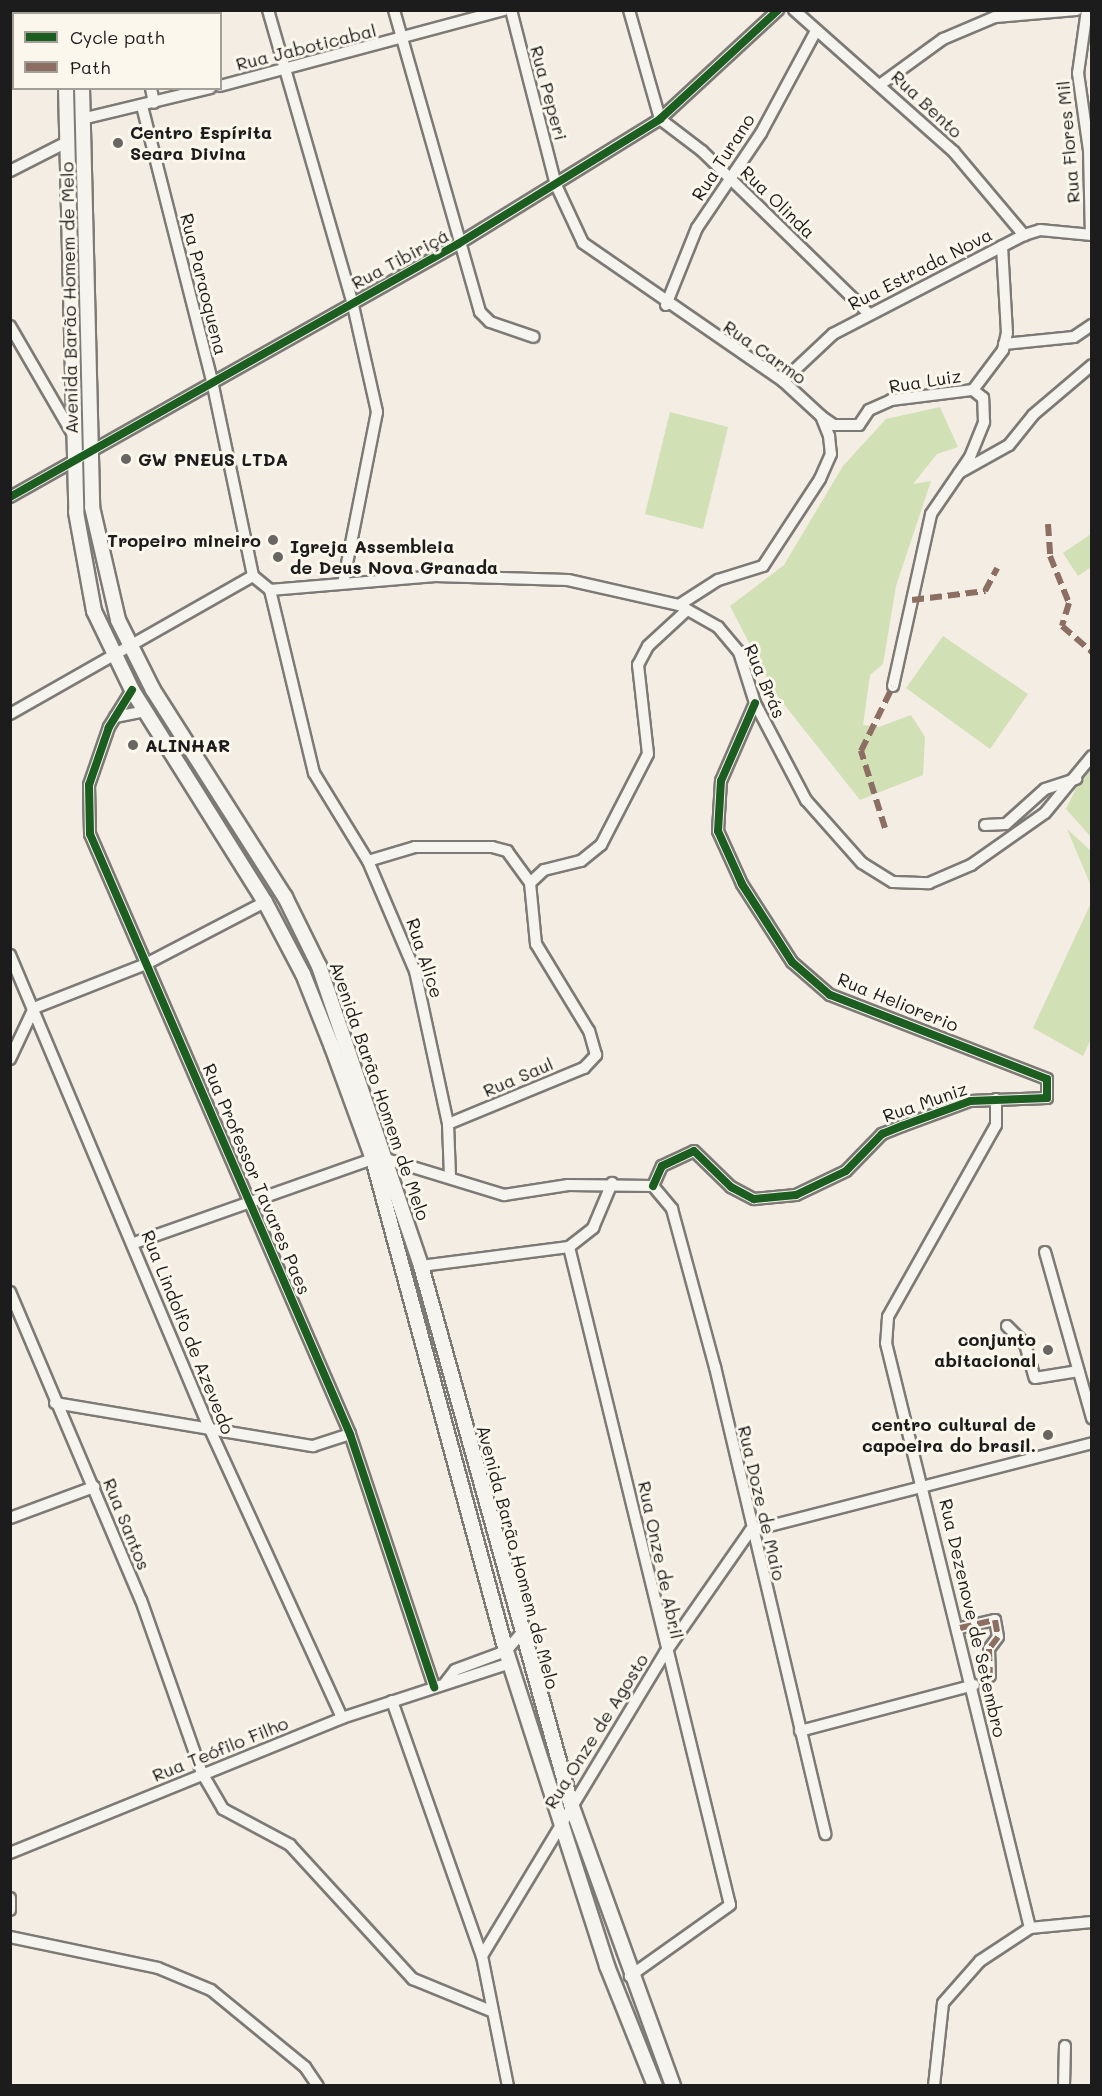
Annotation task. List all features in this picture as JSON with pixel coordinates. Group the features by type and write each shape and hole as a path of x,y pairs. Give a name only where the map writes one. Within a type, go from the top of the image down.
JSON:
{"main road":[{"name":"Avenida Barão Homem de Melo","path":"66,90 73,463 82,561 94,611 112,655 132,690 266,902 303,974 398,1203 421,1266 520,1635 571,1804 630,1976 674,2085"},
{"name":"Avenida Barão Homem de Melo","path":"82,90 91,455 100,557 128,645 285,897 347,1040 508,1657 607,1966 655,2085"},
{"path":"607,1966 617,1978 630,1976"}],"street":[{"path":"268,10 282,70 352,301 377,412 343,583"},
{"path":"394,10 458,244 480,312 490,322 534,337"},
{"name":"Rua Jaboticabal","path":"222,85 401,40 504,10"},
{"name":"Rua Peperi","path":"511,10 556,185"},
{"path":"629,10 660,119"},
{"name":"Rua Tibiriçá","path":"10,497 91,455 212,381 458,244 556,185 660,119 778,10"},
{"name":"Rua Bento","path":"795,10 816,31 881,84 954,152 1024,235"},
{"path":"881,84 943,39 995,17 1077,10"},
{"name":"Rua Flores Mil","path":"1087,10 1078,74 1089,150 1091,235"},
{"name":"Rua Turano","path":"666,305 697,228 729,176 760,133 816,31"},
{"path":"151,90 154,104"},
{"path":"82,119 154,104 203,90"},
{"name":"Rua Paraoquena","path":"142,106 212,381 254,576"},
{"name":"Rua Olinda","path":"660,119 729,176 868,313"},
{"path":"10,171 67,142"},
{"name":"Rua Carmo","path":"556,185 583,243 666,305 783,381 821,416"},
{"name":"Rua Estrada Nova","path":"783,381 816,347 868,313 1024,235 1040,230 1091,235"},
{"path":"893,686 931,514 959,473 986,414 983,398 973,390 1004,344 1002,246"},
{"path":"1004,344 1074,337 1092,325"},
{"path":"10,326 72,433"},
{"path":"959,473 1009,445 1033,415 1092,365"},
{"name":"Rua Luiz","path":"821,416 834,425 859,425 869,410 891,400 973,390"},
{"path":"368,861 415,847 492,847 507,851 530,884 544,870 581,861 601,845 618,805 648,754 638,664 648,646 683,607 718,580 763,566 831,454 821,416"},
{"path":"10,714 128,645 254,576 270,590"},
{"name":"Rua Brás","path":"270,590 435,576 568,580 683,607 718,627 739,652 756,703 806,800 862,863 893,882 929,884 971,865 1045,813 1076,779 1092,756"},
{"name":"Rua Alice","path":"270,590 314,773 368,861 415,971 448,1124 450,1175"},
{"name":"Rua Professor Tavares Paes","path":"132,690 115,717 88,785 90,834 251,1198 350,1434 434,1687"},
{"name":"Rua Heliorerio","path":"756,703 721,781 718,831 742,884 792,962 831,995 1047,1079 1047,1098"},
{"path":"115,717 146,711"},
{"path":"985,825 1006,824 1044,789 1076,779"},
{"name":"Rua Saul","path":"448,1124 584,1068 596,1055 589,1031 536,944 530,884"},
{"path":"10,1059 34,1008 146,964 266,902"},
{"name":"Rua Lindolfo de Azevedo","path":"10,955 134,1243 208,1425 342,1718"},
{"name":"Rua Muniz","path":"653,1186 662,1166 694,1151 731,1187 754,1199 796,1195 846,1171 882,1134 970,1101 1047,1098"},
{"name":"Rua Dezenove de Setembro","path":"996,1099 996,1125 888,1317 886,1343 960,1628 1030,1928"},
{"path":"134,1243 251,1198 378,1159 450,1175 504,1195 612,1182 653,1186"},
{"path":"421,1266 569,1247 593,1228 612,1182"},
{"name":"Rua Doze de Maio","path":"653,1186 672,1209 715,1367 750,1531 825,1834"},
{"name":"Rua Onze de Abril","path":"569,1247 665,1653 730,1905 630,1976"},
{"path":"1044,1252 1092,1418"},
{"name":"Rua Santos","path":"10,1292 55,1403 94,1487 202,1773 222,1809 290,1845 413,1979 491,2011"},
{"path":"1007,1326 1025,1344 1035,1378 1078,1371"},
{"path":"55,1403 208,1425 313,1446 350,1434"},
{"path":"750,1531 924,1483 1092,1443"},
{"path":"10,1518 94,1487"},
{"name":"Rua Onze de Agosto","path":"482,1956 559,1822 665,1653 750,1531"},
{"path":"960,1628 995,1620 998,1637 989,1649 990,1676"},
{"path":"508,1657 520,1635"},
{"name":"Rua Teófilo Filho","path":"10,1853 342,1718 445,1683 455,1670 508,1657"},
{"path":"800,1731 974,1685"},
{"path":"392,1701 482,1956 491,2011 508,2085"},
{"path":"10,1898 10,1910"},
{"path":"934,2085 943,2003 980,1961 1030,1928 1092,1922"},
{"path":"10,1937 158,1968 211,1990 305,2067 318,2085"},
{"path":"1064,2085 1065,2046"}],"green space":[{"path":"940,407 958,447 937,454 913,484 931,481 896,586 883,664 870,675 863,725 879,727 911,715 925,737 923,775 860,800 775,693 730,606 784,565 843,466 886,419"},
{"path":"670,412 728,427 703,529 645,514"},
{"path":"1091,534 1091,567 1078,576 1063,553"},
{"path":"943,636 1028,694 990,749 906,688"},
{"path":"1091,758 1091,837 1066,809"},
{"path":"1067,829 1091,851 1091,886"},
{"path":"1091,903 1091,1039 1083,1056 1033,1028"}],"marked path":[{"path":"1048,524 1050,556 1069,603 1062,626 1092,652"},
{"path":"912,600 985,591 997,568"},
{"path":"885,828 861,751 893,686"},
{"path":"960,1628 995,1620 998,1637 989,1649 990,1676"}],"cycle path":[{"path":"10,497 458,244 660,119 778,10"},
{"path":"132,690 109,727 89,785 90,834 350,1434 434,1687"},
{"path":"653,1186 662,1166 694,1151 731,1187 754,1199 796,1195 846,1171 882,1134 902,1126 970,1101 1047,1098 1047,1079 830,995 792,962 742,884 718,831 721,781 755,703"}],"place":[{"name":"Centro Espírita Seara Divina","path":"118,143"},
{"name":"GW PNEUS LTDA","path":"126,459"},
{"name":"Tropeiro mineiro","path":"273,540"},
{"name":"Igreja Assembleia de Deus Nova Granada","path":"278,557"},
{"name":"ALINHAR","path":"133,745"},
{"name":"conjunto abitacional","path":"1048,1350"},
{"name":"centro cultural de capoeira do brasil.","path":"1048,1435"}]}
